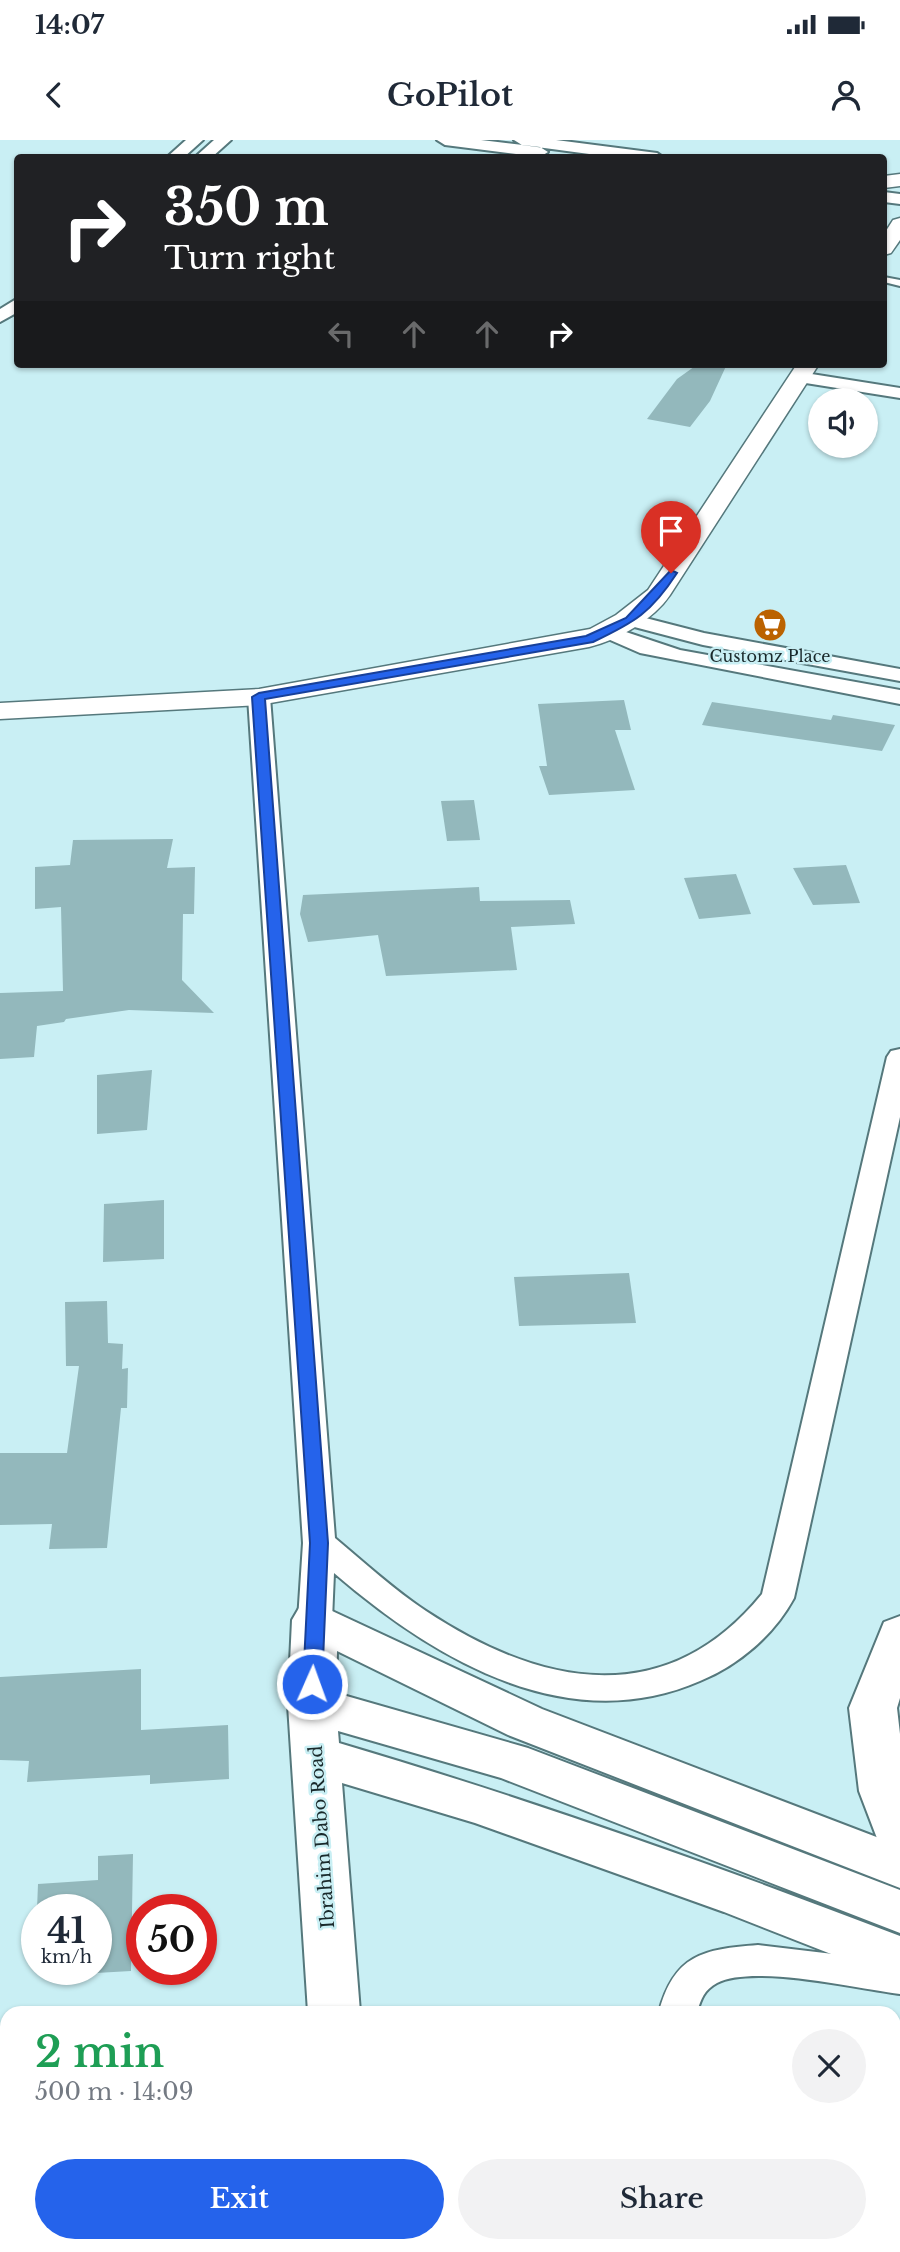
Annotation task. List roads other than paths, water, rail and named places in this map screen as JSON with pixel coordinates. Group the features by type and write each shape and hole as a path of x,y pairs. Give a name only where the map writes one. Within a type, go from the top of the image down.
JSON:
{"main road":[{"name":"Ibrahim Dabo Road","path":"314,1620 312,1705 334,2006"},
{"path":"314,1620 518,1742 900,1912"},
{"path":"900,1633 873,1709 883,1791 900,1840"},
{"path":"312,1705 518,1742 900,1867"},
{"path":"316,1756 494,1809 742,1898 900,1959"}],"street":[{"path":"178,154 195,140"},
{"path":"206,154 223,140"},
{"path":"445,140 549,154"},
{"path":"522,140 627,154"},
{"path":"887,210 899,225 887,244"},
{"path":"0,317 14,306"},
{"path":"0,711 259,697 575,642 620,626 657,595 804,371 900,393"},
{"path":"620,626 900,675"},
{"path":"620,626 648,648 900,697"},
{"name":"Ibrahim Dabo Road","path":"259,697 319,1543 314,1620"},
{"path":"319,1543 413,1619 510,1671 555,1685 603,1689 655,1684 709,1662 753,1629 778,1598 900,1056"},
{"path":"680,2006 690,1982 716,1965 760,1959 900,1978"}],"place":[{"name":"Customz Place","path":"770,625"}]}
